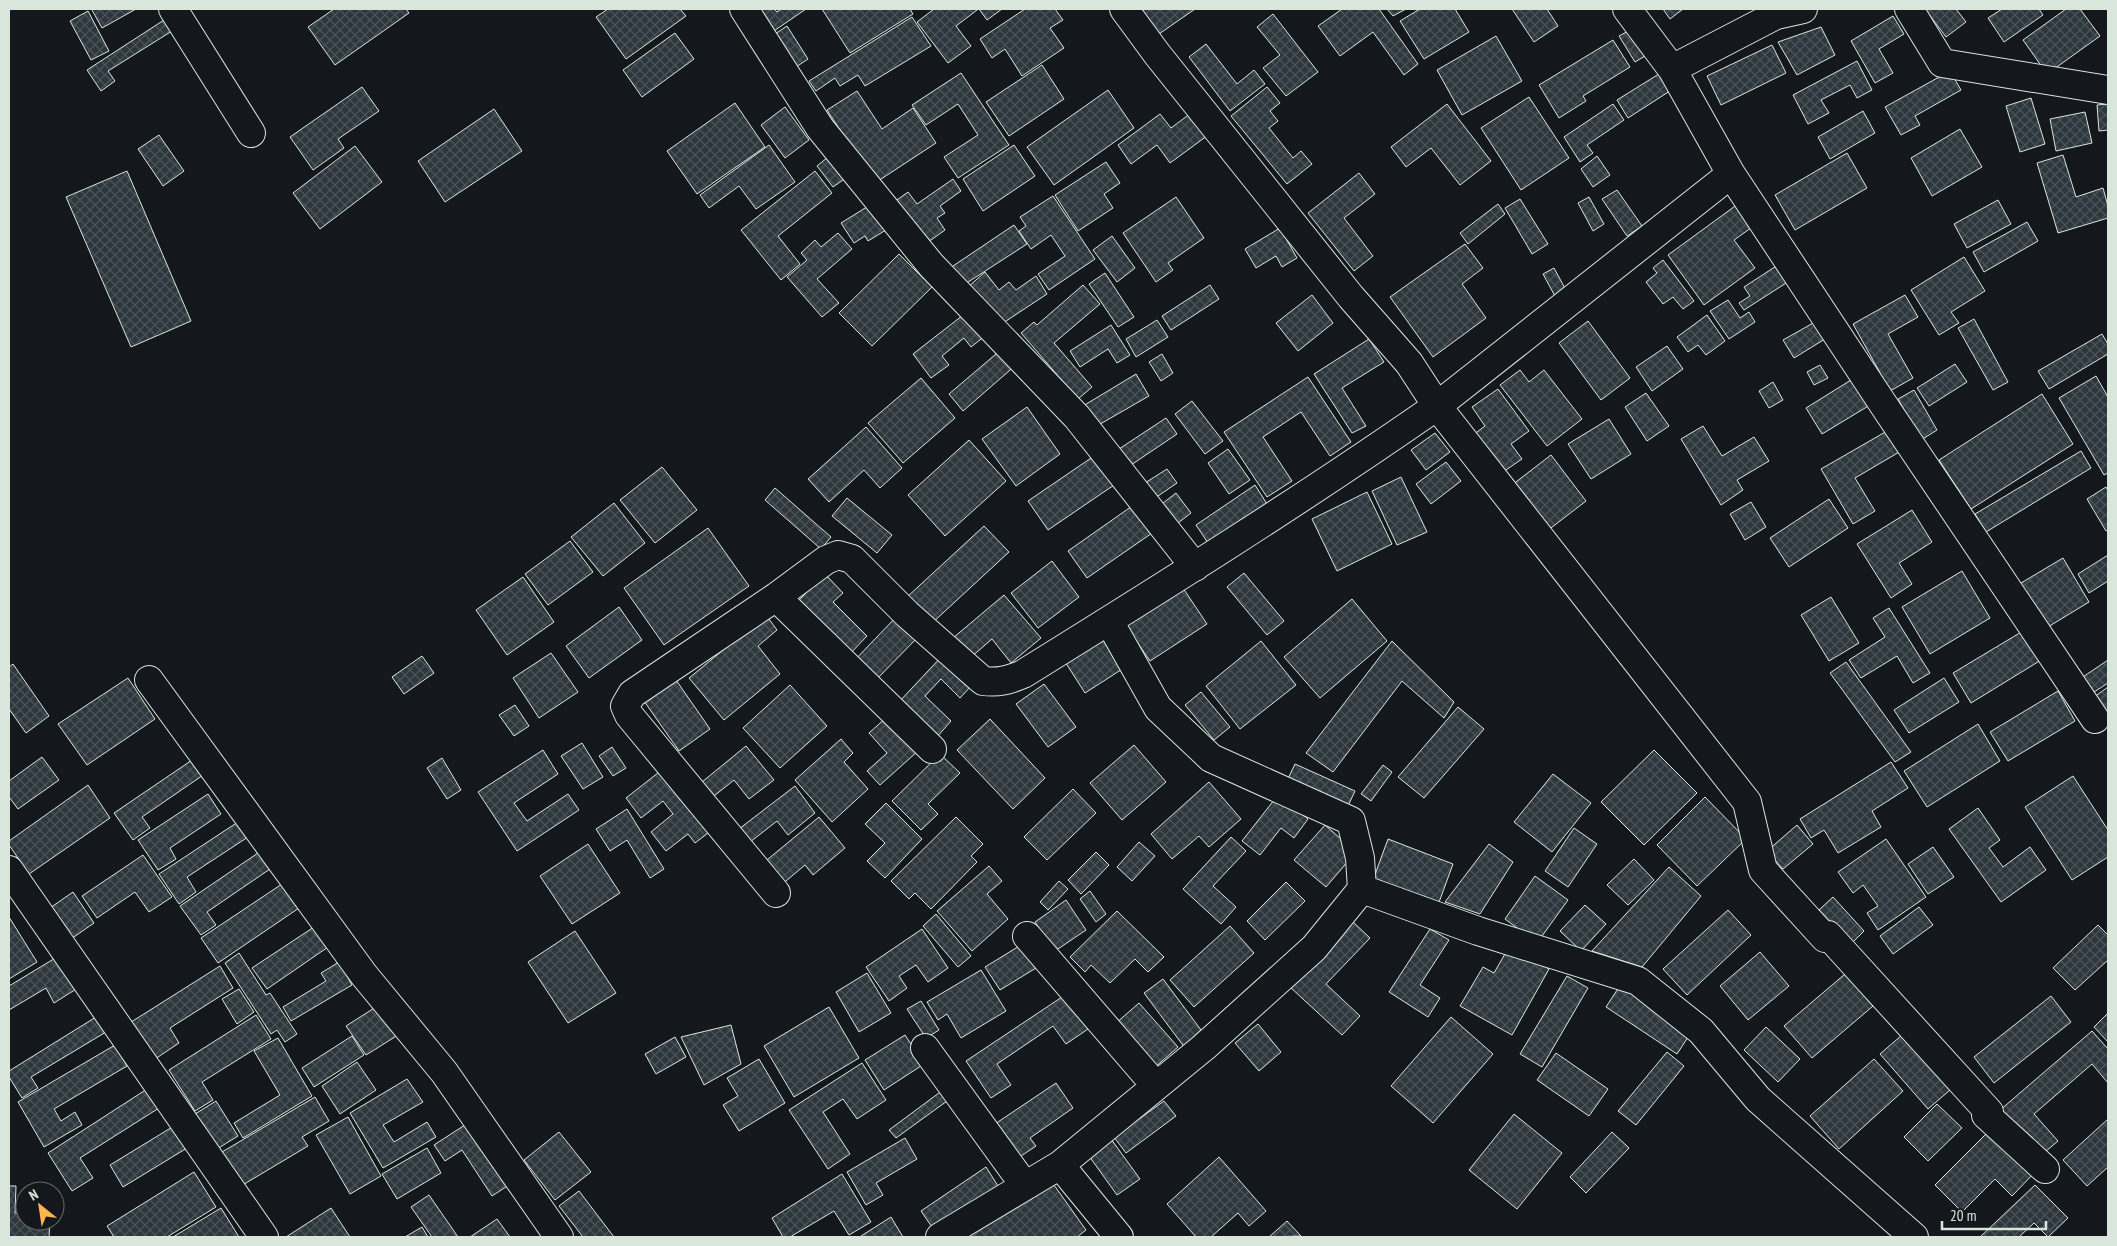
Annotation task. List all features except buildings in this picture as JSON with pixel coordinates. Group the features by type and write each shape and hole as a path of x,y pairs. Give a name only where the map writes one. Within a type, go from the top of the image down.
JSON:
{"street":[{"path":"173,9 251,133"},
{"path":"744,9 820,128 925,258 1077,417 1195,567"},
{"path":"1124,9 1157,54 1352,297 1409,363 1437,406 1747,802 1763,870 1825,938 1828,935 1989,1112 1986,1115 2045,1169"},
{"path":"1627,9 1672,69 1731,174 1889,413 2096,719"},
{"path":"1672,69 1776,15 1803,9"},
{"path":"1909,9 1942,63 2108,90"},
{"path":"776,893 629,715 625,706 632,694 776,597 826,560 838,555 852,559 907,614 983,681 996,682 1024,674 1195,567 1376,449 1437,406 1731,174"},
{"path":"776,597 932,749"},
{"path":"940,1237 1060,1165 1204,1047 1314,948 1362,889 1360,858 1351,821 1211,758 1158,708 1109,620"},
{"path":"149,680 364,975 444,1072 559,1237"},
{"path":"9,870 264,1237"},
{"path":"1362,889 1478,932 1638,981 1701,1031 1758,1099 1914,1237"},
{"path":"1027,936 1156,1086"},
{"path":"925,1048 1025,1186"},
{"path":"1060,1165 1119,1237"}]}
